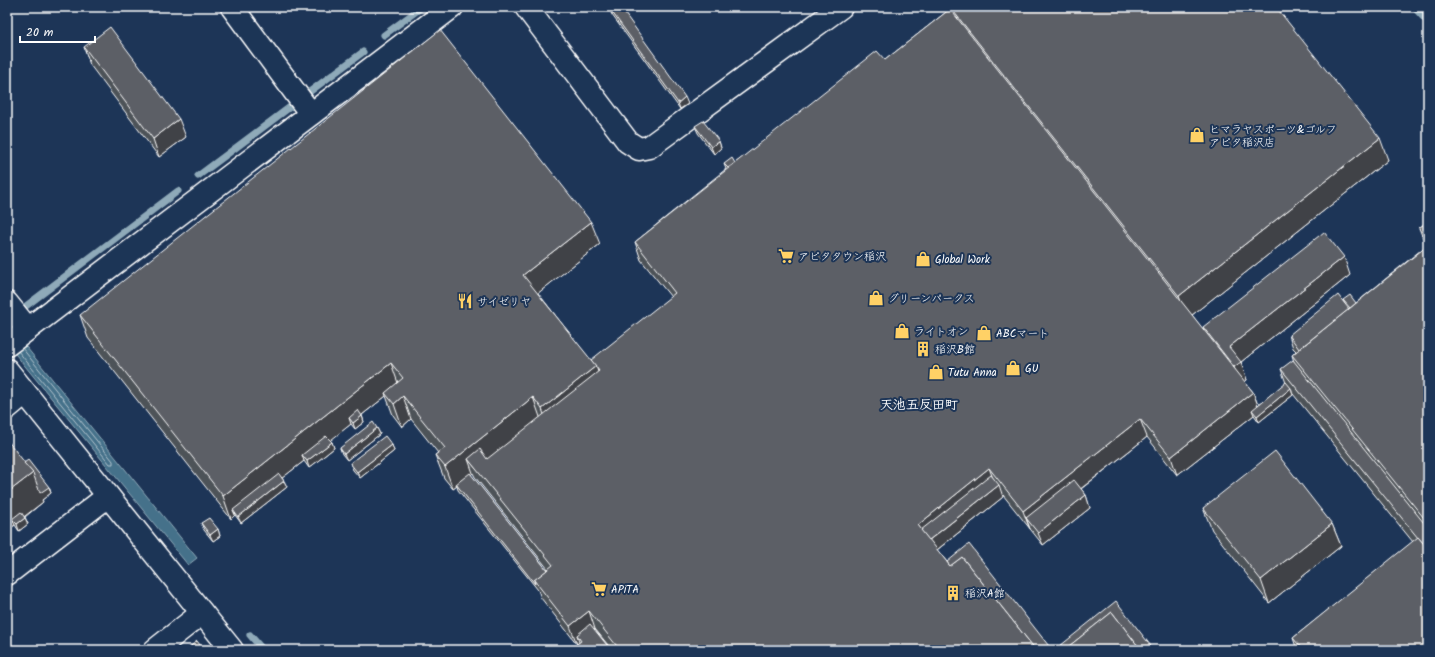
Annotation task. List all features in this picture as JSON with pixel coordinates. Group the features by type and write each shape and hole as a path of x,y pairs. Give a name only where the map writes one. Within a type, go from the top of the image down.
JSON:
{"street":[{"path":"232,7 311,114"},
{"path":"7,303 18,336 452,7"},
{"path":"526,7 628,142 639,149 649,147 841,7"},
{"path":"7,370 232,650"},
{"path":"7,408 25,393"},
{"path":"7,574 108,496"},
{"path":"155,650 202,613"}],"water":[{"path":"7,319 9,325 27,348 197,558 188,565 7,344"}],"building":[{"path":"620,7 685,97 678,103 609,8"},
{"path":"950,7 1276,7 1380,138 1179,296"},
{"name":"稲沢B館","path":"950,9 1253,392 1171,457 1140,419 1023,511 989,468 918,525 950,566 962,557 1036,650 620,650 589,611 570,626 534,580 553,565 468,459 480,449 487,459 599,371 591,360 675,293 635,242 877,51 885,60"},
{"path":"110,27 179,119 153,139 84,47"},
{"path":"440,30 591,222 523,275 596,366 542,409 533,397 445,467 435,455 445,448 403,396 394,404 385,393 403,378 391,363 223,496 80,315"},
{"path":"703,121 719,141 711,147 695,126"},
{"path":"732,158 735,163 728,168 724,164"},
{"path":"1428,221 1428,239 1419,228"},
{"path":"1324,232 1344,257 1229,347 1241,362 1234,367 1203,327"},
{"path":"1428,245 1428,523 1292,355"},
{"path":"1338,295 1349,309 1299,349 1289,335"},
{"path":"1350,295 1356,303 1350,308 1343,300"},
{"path":"1293,360 1428,528 1428,549 1281,369"},
{"path":"1286,382 1291,388 1257,416 1252,410"},
{"path":"358,410 362,416 353,423 349,418"},
{"path":"373,422 377,428 344,454 340,448"},
{"path":"326,436 332,442 307,461 302,455"},
{"path":"385,436 392,445 357,472 350,463"},
{"path":"7,440 33,473 7,493"},
{"path":"1275,451 1332,524 1261,580 1203,508"},
{"path":"28,460 49,487 40,493 33,473 24,463"},
{"path":"470,473 547,570 534,580 535,584 456,484"},
{"path":"279,474 284,481 238,517 233,510"},
{"path":"991,475 999,485 929,540 921,530"},
{"path":"1074,480 1086,495 1038,533 1026,518"},
{"path":"21,512 25,518 17,524 12,519"},
{"path":"209,518 218,529 210,535 201,523"},
{"path":"1418,537 1428,549 1428,650 1303,650 1293,638"},
{"path":"969,544 1052,650 1036,650 962,557 950,566 947,562"},
{"path":"1116,601 1154,650 1141,650 1112,612 1064,650 1055,650"},
{"path":"1112,612 1141,650 1064,650"},
{"path":"590,624 611,650 599,650 595,645 589,650 585,646 580,650 569,650 581,641 577,635"},
{"path":"197,641 204,650 186,650"}],"waterway":[{"path":"384,35 422,7"},
{"path":"1414,7 1428,22"},
{"path":"308,93 363,52"},
{"path":"198,176 294,104"},
{"path":"26,306 178,191"},
{"path":"250,635 263,650"}],"place":[{"name":"ヒマラヤスポーツ&ゴルフ アピタ稲沢店","path":"1197,135"},
{"name":"アピタタウン稲沢","path":"786,256"},
{"name":"Global Work","path":"923,259"},
{"name":"グリーンパークス","path":"876,298"},
{"name":"サイゼリヤ","path":"465,301"},
{"name":"ライトオン","path":"902,331"},
{"name":"ABCマート","path":"984,333"},
{"name":"稲沢B館","path":"923,349"},
{"name":"GU","path":"1013,368"},
{"name":"Tutu Anna","path":"936,372"},
{"name":"APiTA","path":"599,589"},
{"name":"稲沢A館","path":"953,593"}],"district":[{"name":"天池五反田町","path":"919,404"}]}
